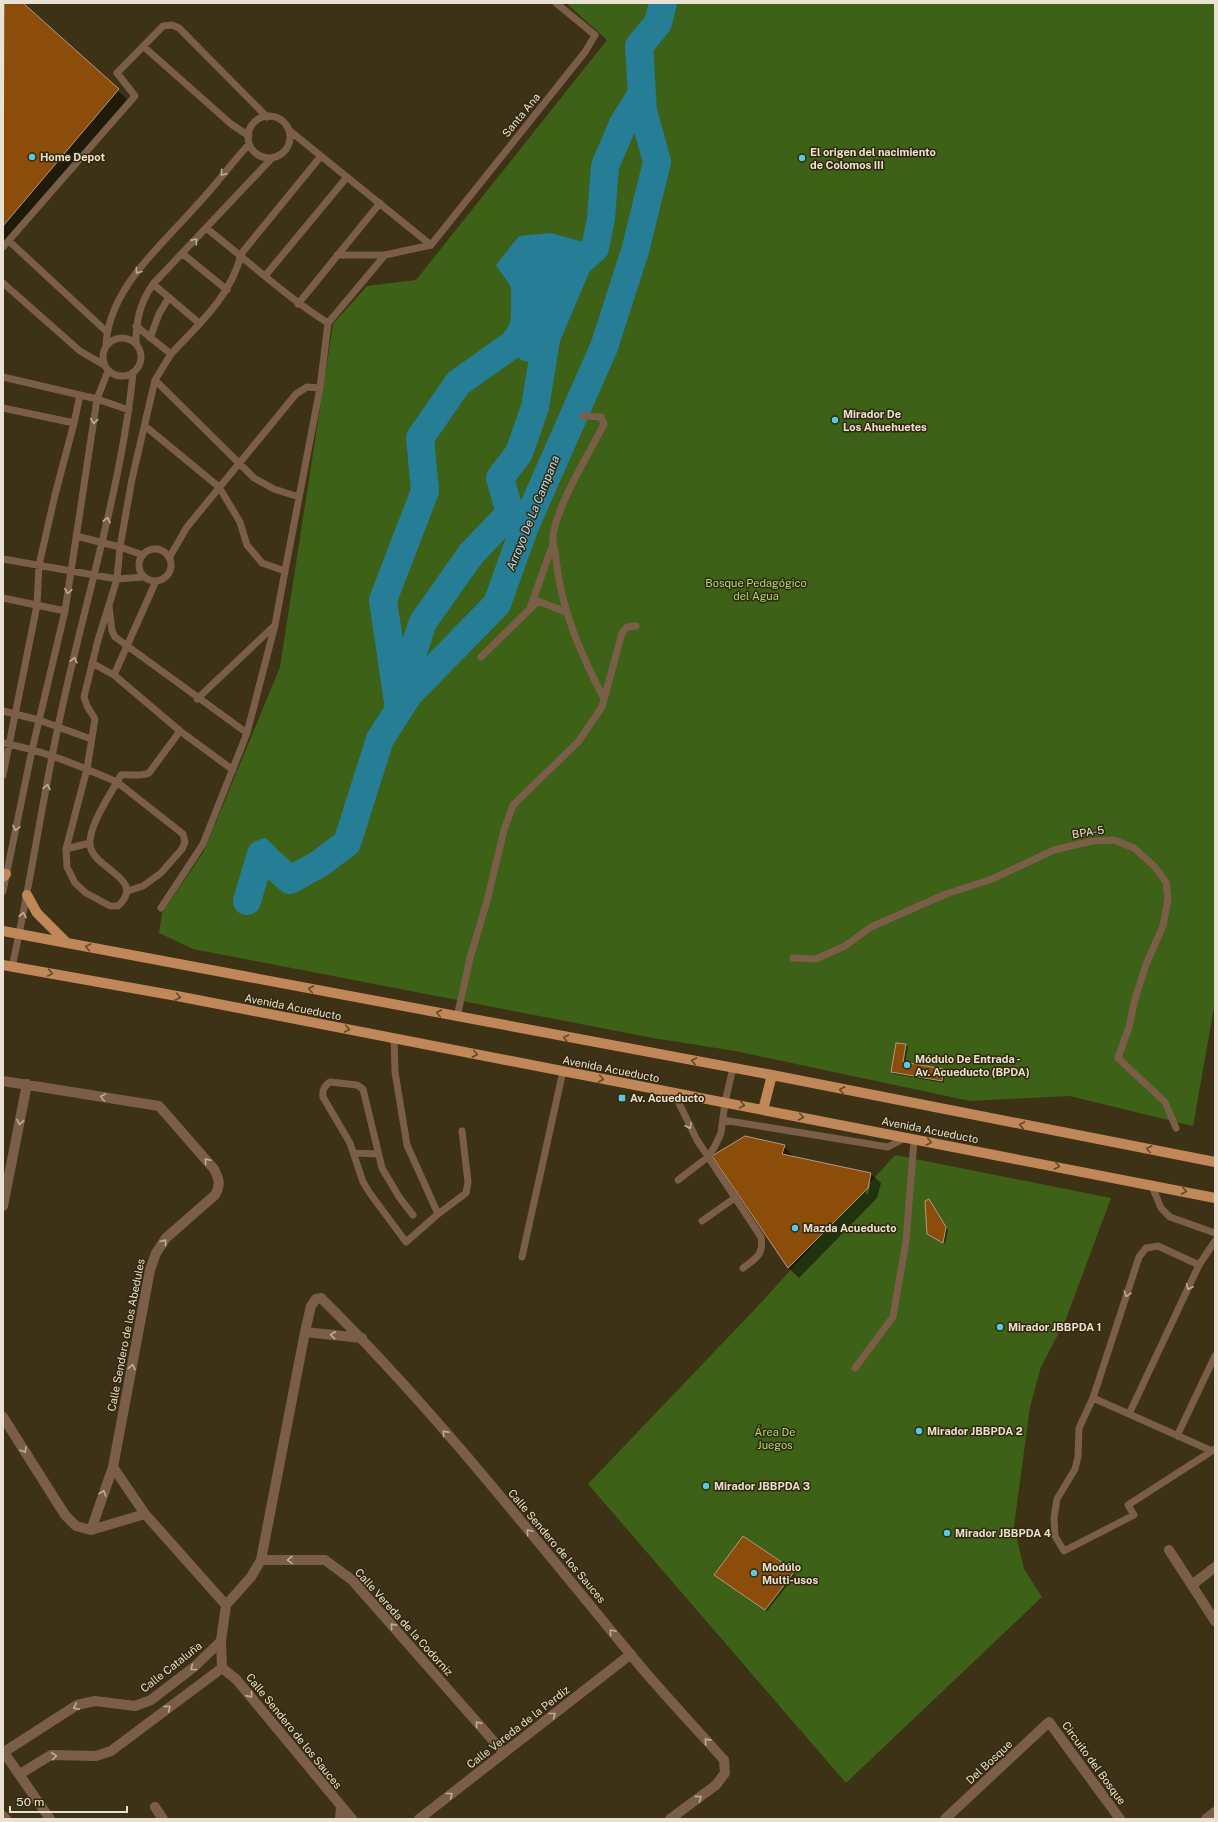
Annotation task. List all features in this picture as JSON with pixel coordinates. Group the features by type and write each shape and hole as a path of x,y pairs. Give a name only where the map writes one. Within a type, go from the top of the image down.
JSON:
{"main road":[{"path":"27,895 37,913 68,943"},
{"name":"Avenida Acueducto","path":"3,931 772,1075 1215,1162"},
{"name":"Avenida Acueducto","path":"8,966 394,1038 674,1094 725,1102 910,1139 1151,1184 1215,1198"},
{"path":"763,1110 772,1075"}],"street":[{"name":"Calle Sendero de los Abedules","path":"3,1081 159,1106 214,1169 219,1180 219,1188 215,1195 166,1238 156,1253 150,1270 113,1467 91,1530"},
{"path":"3,1206 27,1084"},
{"name":"Calle Sendero de los Sauces","path":"226,1605 251,1577 261,1560 305,1332 311,1306 316,1299 321,1298 362,1338 484,1477 631,1654 724,1760 725,1773 716,1785 670,1819"},
{"path":"305,1332 362,1338"},
{"path":"3,1417 65,1515 76,1526 91,1530 145,1514"},
{"path":"20,1774 51,1755 96,1756 111,1751 222,1668 221,1641 226,1605 145,1514 113,1467"},
{"path":"1169,1550 1215,1621"},
{"name":"Calle Vereda de la Codorniz","path":"261,1560 325,1560 352,1580 504,1753"},
{"path":"1192,1585 1215,1568"},
{"name":"Calle Cataluña","path":"4,1751 78,1705 95,1701 135,1706 151,1700 194,1667 221,1641"},
{"name":"Calle Vereda de la Perdiz","path":"419,1819 631,1654"},
{"name":"Calle Sendero de los Sauces","path":"222,1668 236,1679 352,1819"},
{"name":"Del Bosque","path":"945,1819 1049,1722"},
{"name":"Circuito del Bosque","path":"1049,1722 1120,1819"},
{"path":"4,1751 47,1817"},
{"name":"Calle Sendero de los Sauces","path":"340,1819 341,1806"},
{"path":"154,1807 163,1819"},
{"path":"1206,1819 1215,1812"},
{"path":"3,1816 6,1819"}],"lane":[{"name":"Santa Ana","path":"431,245 585,52 595,35 556,3"},
{"path":"3,247 135,96 117,73 164,26 172,25 179,28 267,117 281,120 290,131 431,245"},
{"path":"143,46 249,140 258,155 272,158"},
{"path":"3,891 4,875 65,611 97,399 106,368 103,352 106,346 106,332 124,290 132,279 249,140 254,123 267,117"},
{"path":"8,966 19,935 58,727 102,543 129,410 133,373 141,362 141,355 136,343 138,312 144,298 153,284 183,254 272,158 285,152 289,146 290,131"},
{"path":"180,731 149,773 142,776 121,775 94,827 90,843 92,853 125,882 128,891 126,898 118,906 110,906 86,893 75,883 67,867 66,849 87,769 95,719 87,706 84,697 108,604 117,579 120,547 132,479 155,380 171,354 227,290 237,270 240,254 321,156"},
{"path":"265,276 347,177"},
{"path":"298,304 380,203"},
{"path":"206,228 240,254 298,304 328,323"},
{"path":"9,241 106,332"},
{"path":"337,255 385,256 431,245"},
{"path":"183,254 227,290"},
{"path":"161,908 203,844 247,733 275,625 320,388 328,323 385,256"},
{"path":"3,283 80,351 120,376 133,373"},
{"path":"153,284 199,323"},
{"path":"150,338 159,314 168,297"},
{"path":"136,326 171,354"},
{"path":"106,346 117,338 124,337 136,343"},
{"path":"3,377 97,399 129,410"},
{"path":"155,380 254,478 274,489 299,497"},
{"path":"169,558 187,527 296,394 307,387 320,388"},
{"path":"3,775 6,744 15,713 37,604 39,565 80,395"},
{"path":"3,408 74,424"},
{"path":"583,416 601,417 604,424 563,505 553,535 558,576 566,612 580,652 604,699"},
{"path":"145,426 219,487 240,522 246,544 262,563 285,571"},
{"path":"76,536 120,547 143,555"},
{"path":"530,610 554,542"},
{"path":"3,559 117,579 144,577 156,581 167,576 170,570 169,558 165,553 154,549 143,555 139,566 144,577"},
{"path":"114,675 126,645 146,607 156,581"},
{"path":"3,598 65,611"},
{"path":"481,657 538,601 566,612"},
{"path":"108,604 112,631 115,638 197,699 247,733"},
{"path":"197,699 275,625"},
{"path":"457,1017 470,958 487,902 504,830 513,805 578,742 602,707 622,633 627,627 636,626"},
{"path":"92,663 114,675 180,731 232,770"},
{"path":"3,710 39,720 91,739"},
{"path":"6,744 53,757 117,782 182,834 185,842 182,849 161,873 143,886 128,891"},
{"name":"BPA-5","path":"793,958 816,959 845,946 871,927 946,894 992,879 1054,850 1092,841 1114,840 1134,848 1154,866 1166,882 1168,899 1162,926 1147,962 1135,999 1129,1027 1118,1058 1165,1102 1176,1128"},
{"path":"66,849 90,843"},
{"path":"394,1038 395,1072 407,1145 438,1214"},
{"path":"678,1180 708,1157 721,1133 725,1102 732,1068"},
{"path":"522,1257 563,1071"},
{"path":"413,1216 382,1168 363,1089 357,1085 330,1082 324,1087 322,1092 323,1097 355,1154 363,1182 406,1242 438,1214 466,1193 468,1182 462,1131"},
{"path":"674,1094 688,1126 761,1237 763,1247 758,1256 743,1268"},
{"path":"723,1120 888,1147 910,1139 906,1242 893,1317 855,1368"},
{"path":"355,1154 378,1154"},
{"path":"1151,1184 1161,1208 1170,1217 1215,1234"},
{"path":"702,1221 736,1197"},
{"path":"1129,1414 1199,1265 1215,1241"},
{"path":"1199,1265 1158,1246 1146,1248 1139,1257 1092,1398 1079,1428 1078,1457 1075,1469 1057,1499 1054,1518 1055,1536 1064,1550 1134,1516 1128,1504 1214,1450"},
{"path":"1177,1436 1212,1368 1215,1356"},
{"path":"1092,1398 1177,1436 1214,1450"}],"green space":[{"name":"Bosque Pedagógico del Agua","path":"566,3 1215,3 1215,1002 1193,1126 1069,1096 970,1101 735,1051 653,1038 193,949 159,933 162,913 204,851 280,667 333,324 367,286 416,280 607,40"},
{"name":"Área De Juegos","path":"895,1155 1111,1198 1066,1319 1041,1367 1030,1407 1014,1526 1024,1569 1042,1597 846,1783 588,1484 756,1308"}],"water":[{"path":"551,233 583,242 594,261 549,367 521,360 505,343 511,317 511,287 496,265 519,236"},
{"path":"266,838 277,849 280,859 278,862 265,864 257,861 255,854 256,846 260,839"}],"building":[{"name":"Home Depot","path":"4,3 23,3 119,89 3,226"},
{"name":"Módulo De Entrada - Av. Acueducto (BPDA)","path":"896,1043 906,1044 903,1062 944,1069 942,1081 891,1072"},
{"name":"Mazda Acueducto","path":"745,1136 785,1145 782,1154 871,1173 868,1188 788,1268 712,1156"},
{"path":"929,1199 946,1227 943,1243 927,1234 925,1201"},
{"name":"Modúlo Multi-usos","path":"743,1536 795,1571 765,1610 714,1575"}],"waterway":[{"name":"Arroyo De La Campana","path":"247,901 261,854 290,880 319,864 347,843 380,739 409,694 497,604 525,526 604,347 635,251 657,162 643,111 639,46 658,23 663,3"},
{"path":"562,278 595,248 601,219 605,166 623,124 641,95"},
{"path":"399,709 383,600 425,491 420,438 458,383 513,344 532,317"},
{"path":"397,691 409,664 423,622 471,554 510,513 500,478 519,453 535,407 548,328"}],"place":[{"name":"Home Depot","path":"32,157"},
{"name":"El origen del nacimiento de Colomos III","path":"802,158"},
{"name":"Mirador De Los Ahuehuetes","path":"835,420"},
{"name":"Módulo De Entrada - Av. Acueducto (BPDA)","path":"907,1065"},
{"name":"Av. Acueducto","path":"622,1098"},
{"name":"Mazda Acueducto","path":"795,1228"},
{"name":"Mirador JBBPDA 1","path":"1000,1327"},
{"name":"Mirador JBBPDA 2","path":"919,1431"},
{"name":"Mirador JBBPDA 3","path":"706,1486"},
{"name":"Mirador JBBPDA 4","path":"947,1533"},
{"name":"Modúlo Multi-usos","path":"754,1573"}]}
